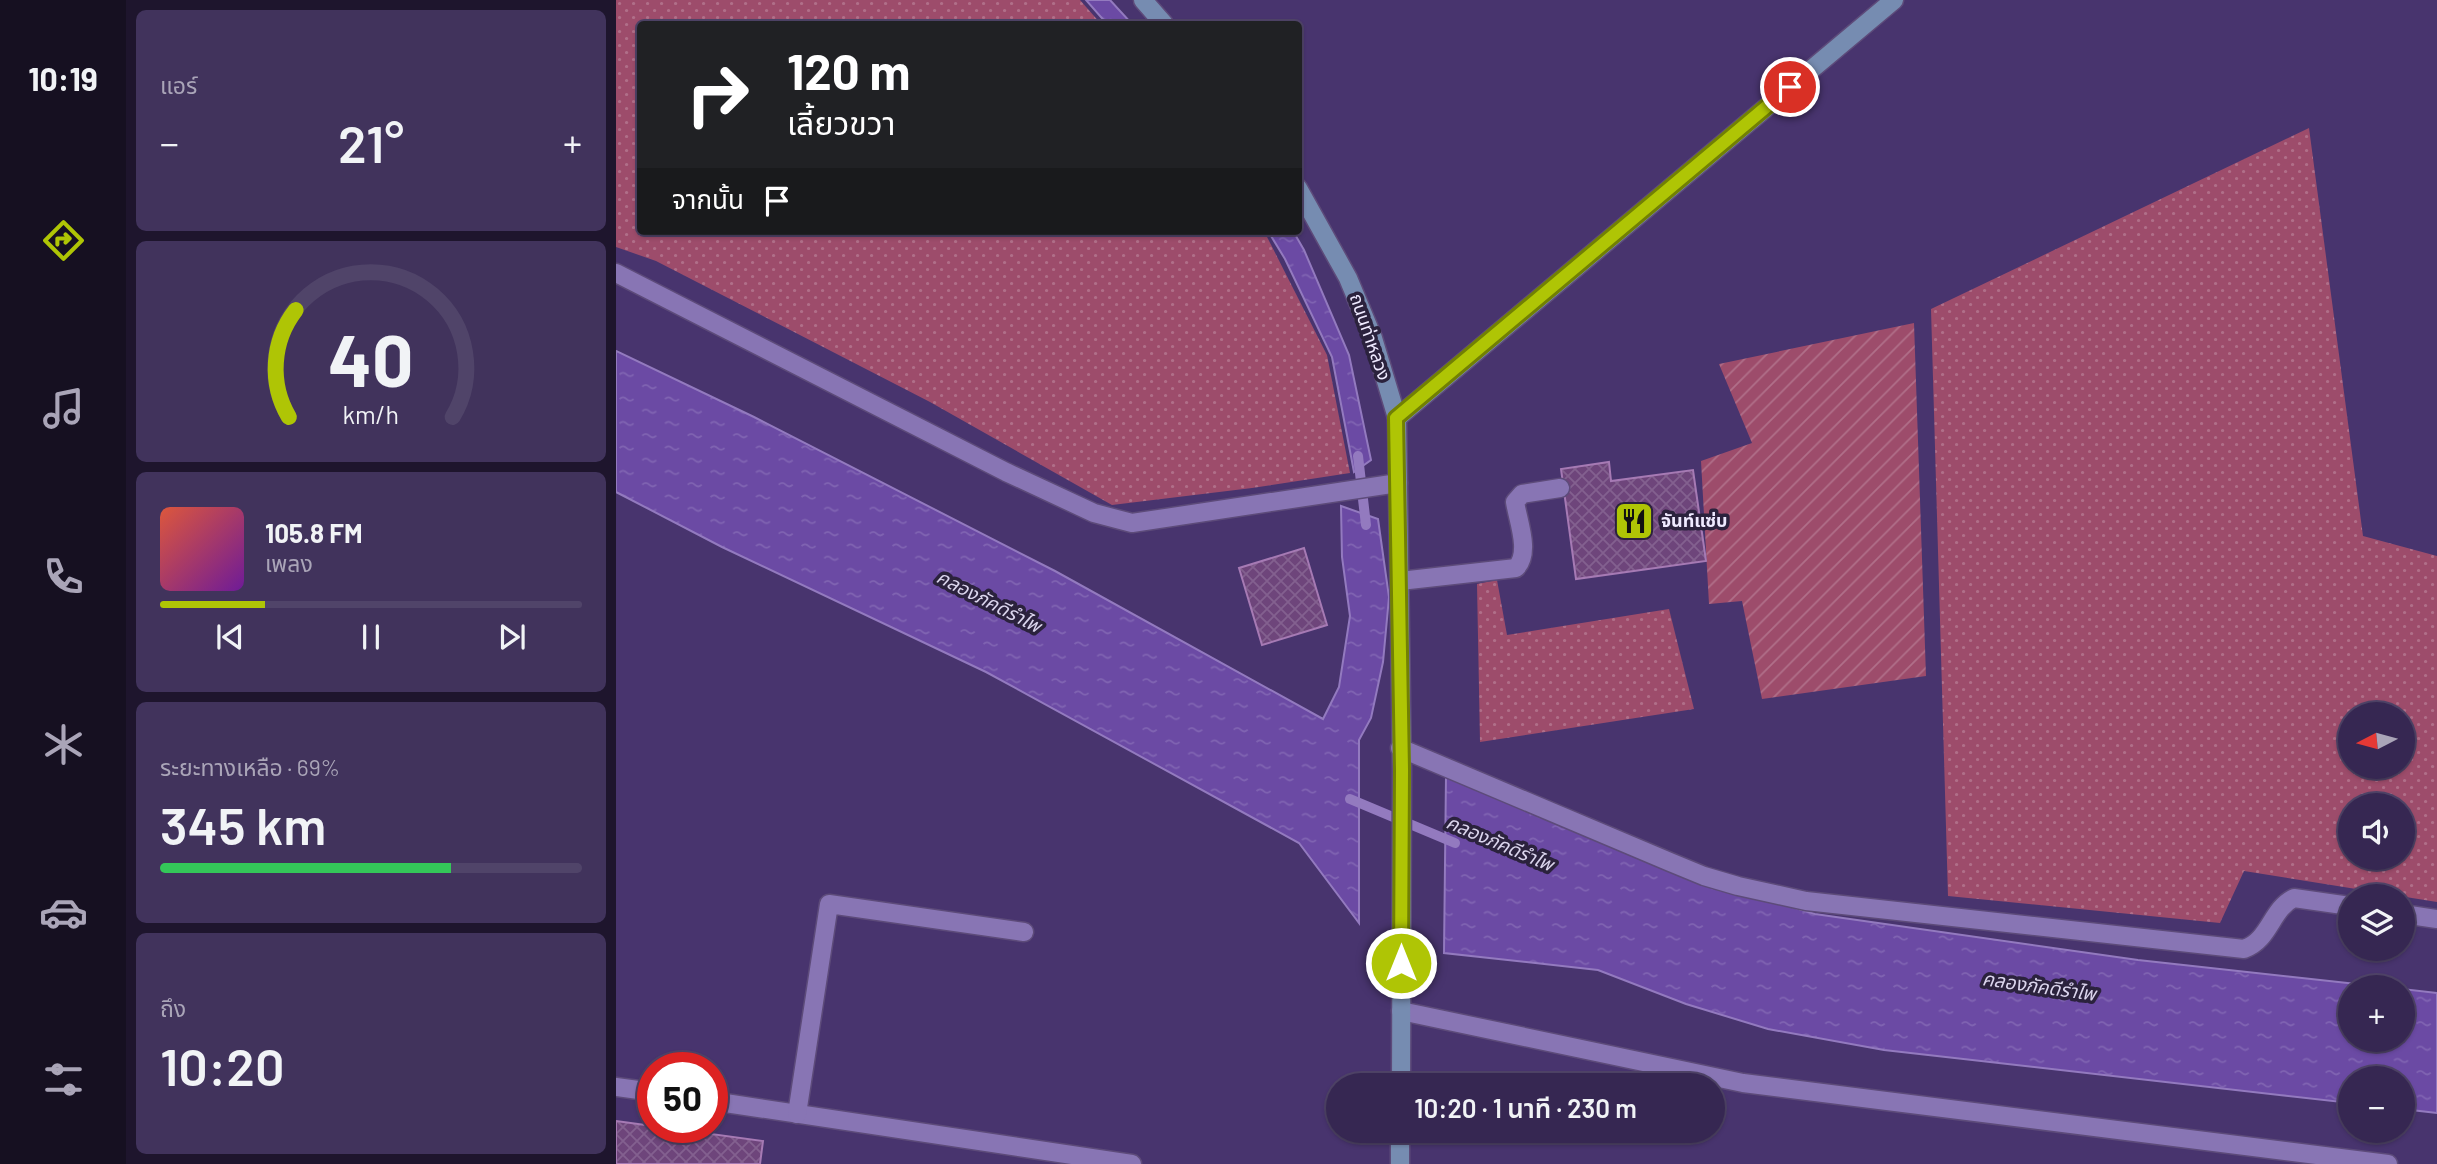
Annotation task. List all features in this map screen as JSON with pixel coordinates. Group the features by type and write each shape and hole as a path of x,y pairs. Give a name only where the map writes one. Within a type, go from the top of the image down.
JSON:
{"main road":[{"path":"1143,0 1161,21"},
{"path":"1396,418 1894,0"},
{"name":"ถนนท่าหลวง","path":"1302,195 1348,278 1373,338 1396,418 1402,770 1401,1073"},
{"path":"1400,1143 1400,1164"}],"street":[{"path":"616,273 1006,472 1094,513 1119,520 1132,523 1398,483"},
{"path":"1400,581 1516,568 1524,554 1515,502 1522,494 1560,488"},
{"path":"1400,748 1704,876 1806,901 2244,949 2262,939 2286,902 2294,898 2338,904"},
{"path":"797,1114 829,904 1024,932"},
{"path":"2415,916 2437,919"},
{"path":"1401,1012 1743,1083 2388,1164"},
{"path":"616,1087 637,1090"},
{"path":"728,1103 1132,1164"}],"shaded area":[{"path":"616,0 1080,0 1098,21 637,21 637,235 1266,235 1327,355 1350,473 1112,505 930,402 656,261 616,247"},
{"path":"2309,128 2363,536 2437,556 2437,902 2415,898 2415,884 2338,886 2244,871 2220,923 1948,896 1931,309"},
{"path":"1914,323 1926,676 1762,699 1742,601 1709,604 1701,461 1752,443 1719,364"},
{"path":"1497,580 1507,635 1669,609 1694,709 1480,742 1477,584"}],"water":[{"path":"1086,0 1110,0 1129,21 1104,21"},
{"path":"1270,235 1295,235 1349,355 1371,460 1354,472 1332,357 1285,259"},
{"path":"616,351 754,417 1055,571 1323,719 1339,687 1350,616 1342,557 1341,506 1378,519 1389,597 1383,662 1371,718 1359,740 1359,923 1299,843 986,672 722,547 616,492"},
{"path":"1446,776 1658,866 1815,914 2138,960 2338,982 2338,1052 2415,1052 2415,990 2437,993 2437,1113 2415,1110 2415,1066 2338,1066 2338,1102 1884,1050 1768,1029 1686,1004 1598,970 1444,953"}],"building":[{"name":"จันท์แซ่บ","path":"1609,462 1611,481 1693,470 1706,561 1576,579 1561,469"},
{"path":"1304,548 1327,625 1262,645 1239,568"},
{"path":"616,1121 637,1124 637,1143 728,1143 728,1136 763,1141 760,1164 616,1164"}],"waterway":[{"path":"1358,456 1366,525"},
{"name":"คลองภัคดีรำไพ","path":"1350,799 1455,843"}],"place":[{"name":"จันท์แซ่บ","path":"1634,521"}],"route":[{"path":"1401,963 1402,770 1396,418 1790,87"}]}
